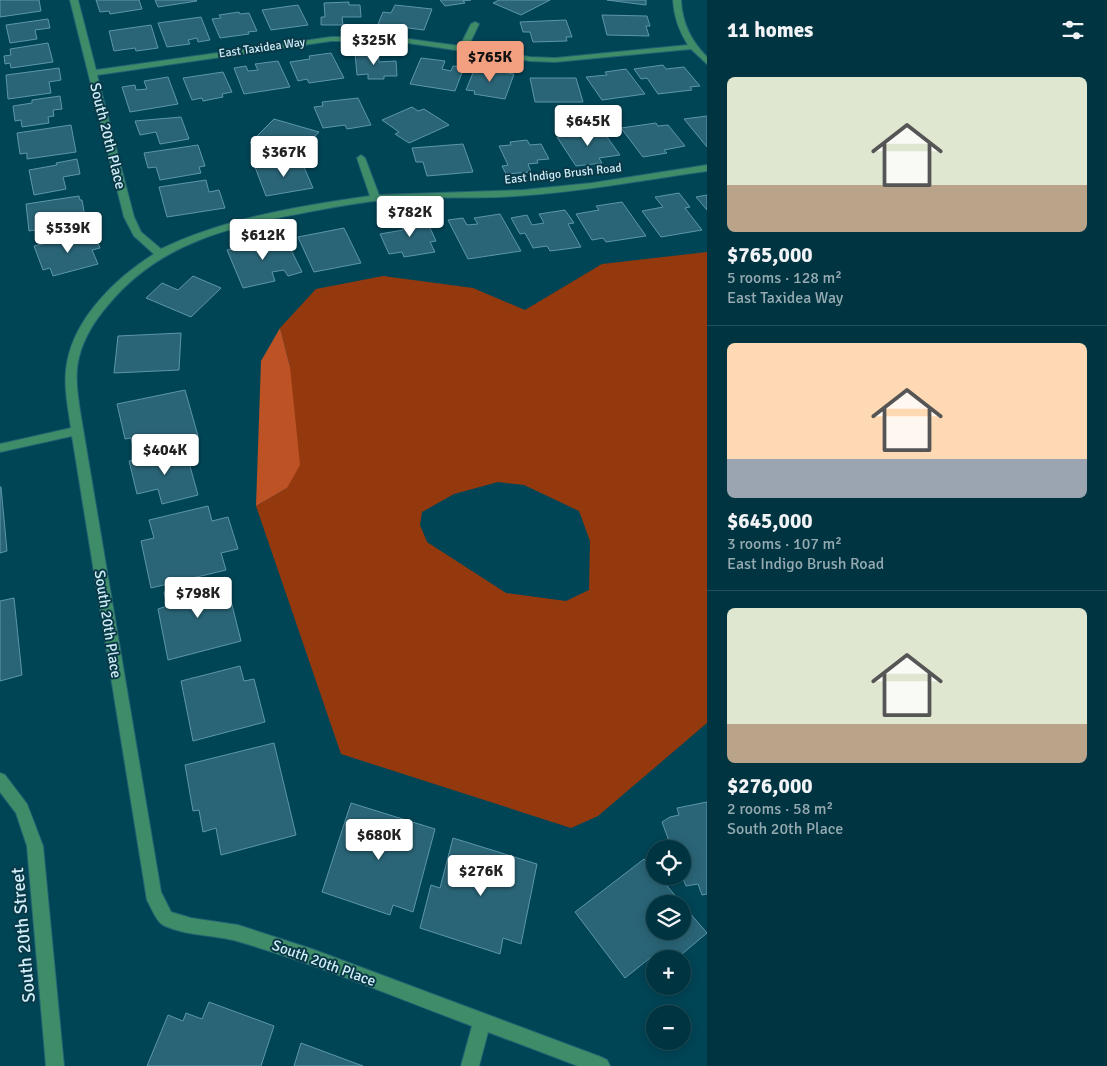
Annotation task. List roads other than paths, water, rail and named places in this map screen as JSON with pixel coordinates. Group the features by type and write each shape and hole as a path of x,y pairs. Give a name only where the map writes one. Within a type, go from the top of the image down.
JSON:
{"street":[{"name":"South 20th Place","path":"74,0 131,223 137,234 159,253 138,268 106,298 85,330 77,346 72,364 77,431 152,894 166,918 191,926 238,933 294,951 601,1066"},
{"path":"677,0 677,13 683,31 693,47 707,62"},
{"path":"463,49 475,24"},
{"name":"East Taxidea Way","path":"92,73 331,39 394,39 530,59 555,60 693,47"},
{"path":"361,158 376,198"},
{"name":"East Indigo Brush Road","path":"159,253 221,227 376,198 521,193 707,168"},
{"path":"0,448 77,431"},
{"name":"South 20th Street","path":"0,780 22,809 35,846 55,1066"},
{"path":"470,1066 482,1021"}]}
